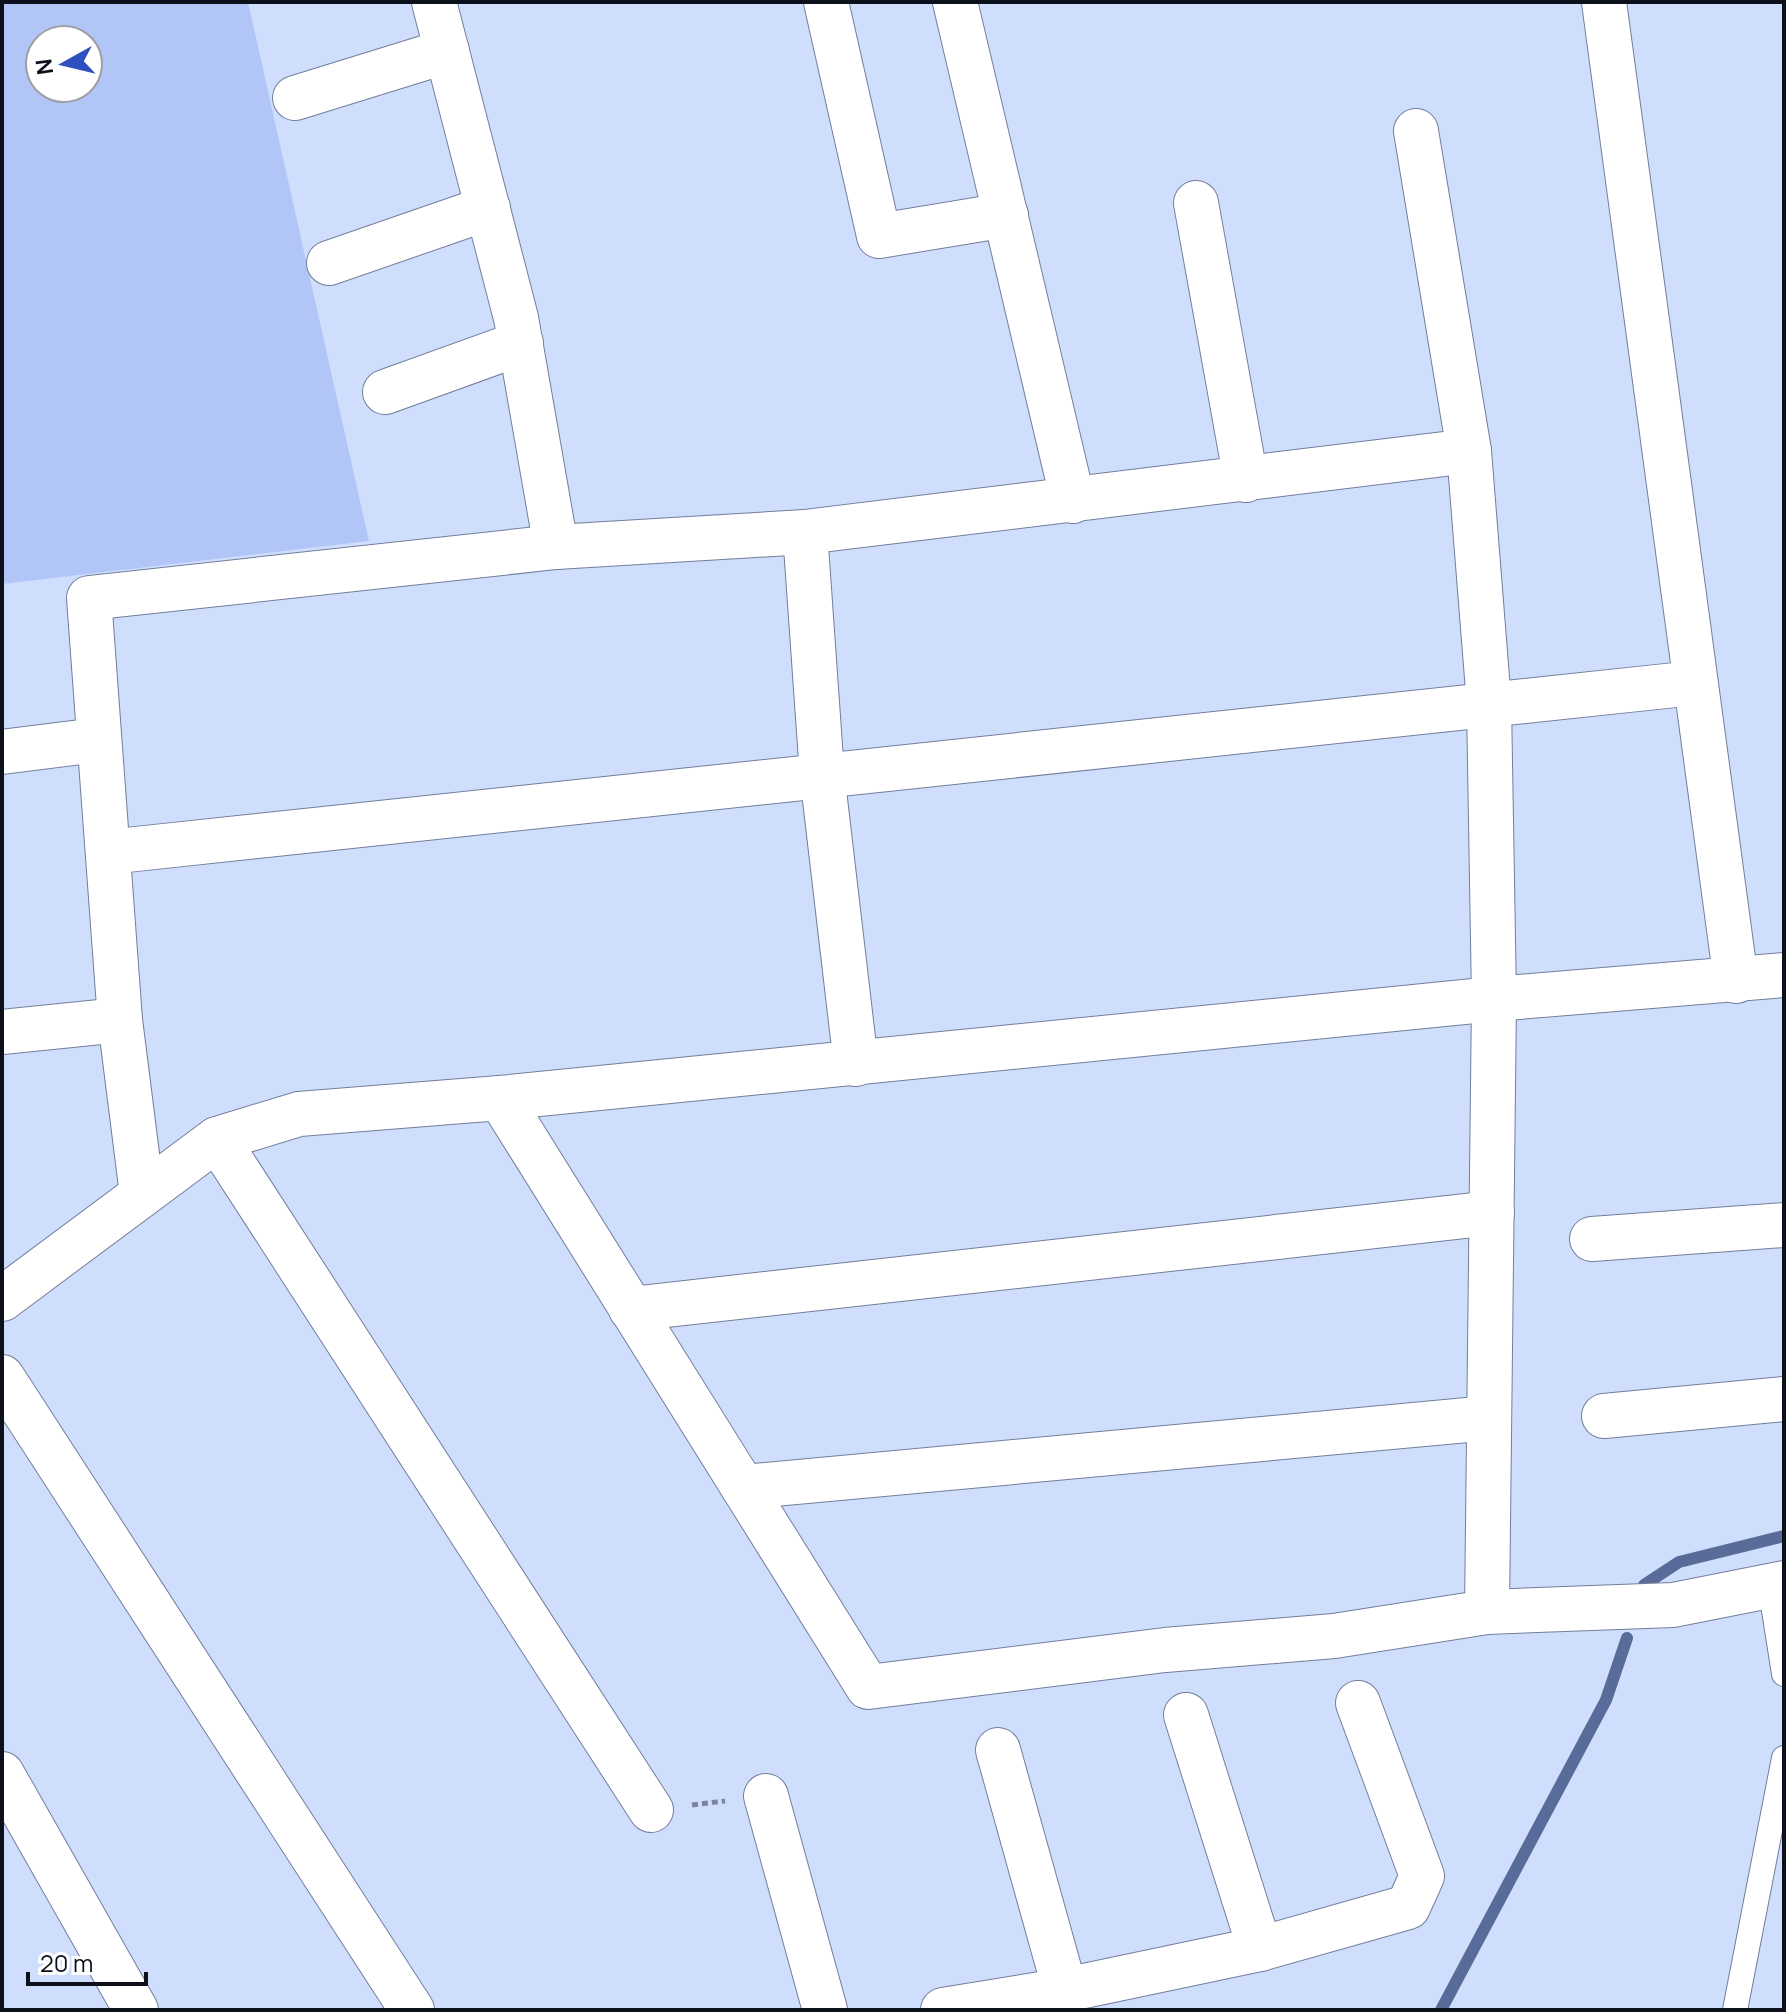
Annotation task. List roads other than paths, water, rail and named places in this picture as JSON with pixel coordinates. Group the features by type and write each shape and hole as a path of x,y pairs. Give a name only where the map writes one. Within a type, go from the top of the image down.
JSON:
{"street":[{"path":"434,2 521,343 556,547"},
{"path":"826,2 879,236 1006,215"},
{"path":"955,2 1073,501"},
{"path":"1604,2 1736,981"},
{"path":"295,98 447,51"},
{"path":"1416,131 1469,451 1489,703 1494,999 1487,1612"},
{"path":"1196,203 1246,480"},
{"path":"329,263 488,208"},
{"path":"385,392 521,343"},
{"path":"142,1194 120,1020 97,740 89,598 556,547 805,532 1469,451"},
{"path":"805,532 822,774 856,1064"},
{"path":"108,852 1694,683"},
{"path":"2,752 97,740"},
{"path":"2,1299 217,1139 299,1114 856,1064 1494,999 1784,975"},
{"path":"2,1032 120,1020"},
{"path":"500,1098 868,1687 1165,1650 1334,1636 1487,1612 1673,1605 1777,1584"},
{"path":"217,1139 651,1810"},
{"path":"631,1309 1492,1213"},
{"path":"1592,1239 1784,1225"},
{"path":"2,1377 412,2010"},
{"path":"1604,1416 1784,1399"},
{"path":"743,1487 1489,1418"},
{"path":"943,2010 1065,1990 1260,1949 1408,1907 1422,1876 1358,1703"},
{"path":"1186,1715 1260,1949"},
{"path":"998,1750 1065,1990"},
{"path":"2,1774 136,2010"},
{"path":"766,1796 825,2010"}],"lane":[{"path":"1777,1584 1784,1674"},
{"path":"1735,2010 1784,1758"}],"waterway":[{"path":"1644,1585 1679,1562 1784,1536"},
{"path":"1441,2010 1606,1700 1627,1638"}]}
